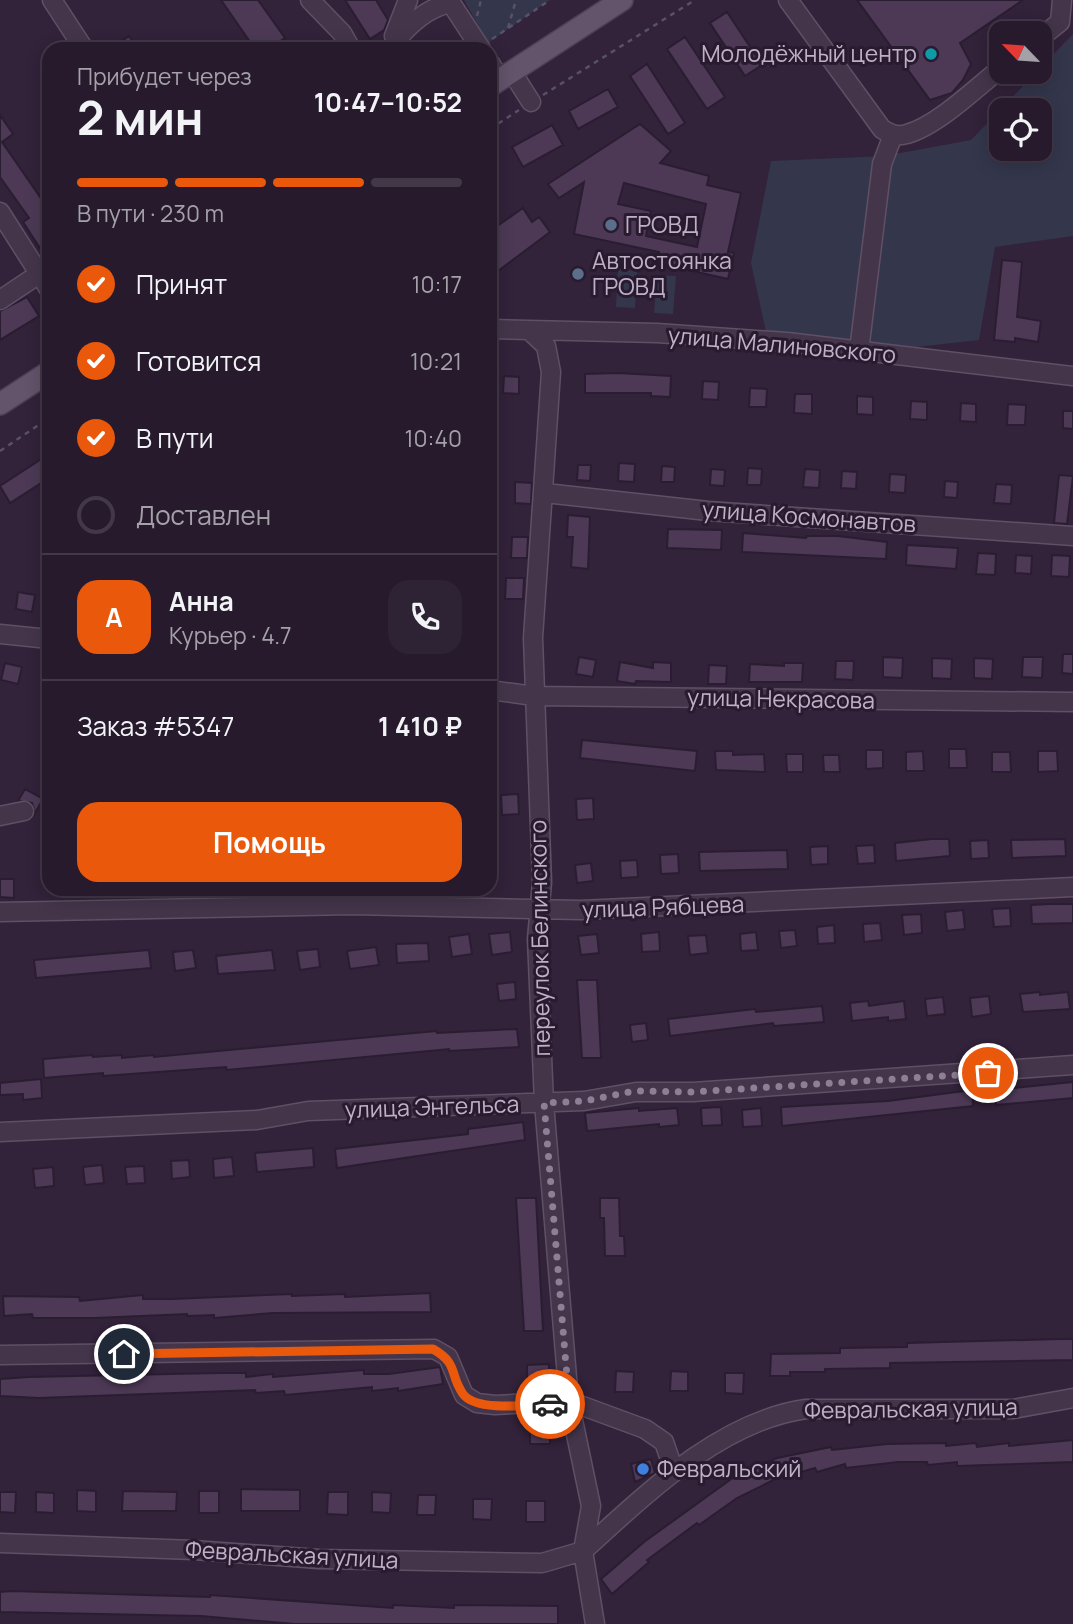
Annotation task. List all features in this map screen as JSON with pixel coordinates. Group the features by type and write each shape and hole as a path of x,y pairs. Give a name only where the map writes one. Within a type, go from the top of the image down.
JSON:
{"main road":[{"path":"498,75 622,0"},
{"path":"0,404 42,377"}],"street":[{"path":"52,0 79,42"},
{"path":"310,0 342,33 347,42"},
{"path":"392,42 408,0"},
{"path":"788,0 875,121 893,135 905,135 923,127 989,77"},
{"path":"1052,28 1060,22 1062,0"},
{"path":"394,42 407,26 450,2 482,42"},
{"path":"498,75 531,102"},
{"path":"859,351 882,164 893,135"},
{"path":"0,212 42,278"},
{"path":"0,300 39,274"},
{"name":"улица Малиновского","path":"497,329 657,333 859,351 1073,376"},
{"name":"переулок Белинского","path":"529,330 546,345 550,356 545,493 533,638 542,909 537,939 544,1103 569,1401 591,1506 583,1551"},
{"name":"улица Космонавтов","path":"545,493 695,510 1073,536"},
{"path":"0,634 42,638"},
{"name":"улица Некрасова","path":"497,691 534,696 1073,702"},
{"path":"0,816 24,811"},
{"name":"улица Рябцева","path":"0,912 352,905 542,909 732,905 1073,887"},
{"name":"улица Энгельса","path":"0,1132 257,1120 309,1111 584,1101 635,1091 693,1092 1073,1065"},
{"path":"0,1355 433,1349 448,1357 464,1395 477,1403 495,1405 569,1401 645,1429 664,1442 674,1471"},
{"name":"Февральская улица","path":"0,1543 194,1550 319,1559 542,1563 583,1551 674,1471 709,1448 782,1412 806,1409 1013,1409 1073,1398"},
{"path":"583,1551 595,1624"}],"path":[{"path":"475,22 481,0"},
{"path":"508,28 516,0"},
{"path":"488,42 550,0"},
{"path":"497,124 695,0"},
{"path":"0,451 42,423"}],"shaded area":[{"path":"464,0 550,0 489,42"},
{"path":"1073,34 1073,236 995,247 979,340 916,347 766,332 751,263 771,161 884,156 971,140 989,121 989,161 1052,161 1052,98 1011,98 1025,84 1052,84 1052,56"},
{"path":"618,269 637,271 635,308 616,307"},
{"path":"657,275 676,276 673,314 654,313"}],"building":[{"path":"221,0 258,0 285,38 279,42 250,42"},
{"path":"345,0 376,0 388,20 384,30 370,39"},
{"name":"Молодёжный центр","path":"857,0 1023,0 960,43 971,64 963,80 952,93 930,100"},
{"path":"727,12 762,65 745,76 710,23"},
{"path":"129,36 133,42 120,42"},
{"path":"685,37 725,97 707,109 667,49"},
{"path":"647,64 685,123 668,134 630,76"},
{"path":"608,89 618,107 578,129 569,111"},
{"path":"0,115 13,134 2,142 42,200 42,251 23,222 29,218 0,177"},
{"path":"640,124 671,151 660,163 709,176 707,185 741,193 728,252 734,253 728,279 657,263 659,252 574,234 584,182 559,198 548,184","holes":["624,183 706,204 697,247 646,236 651,211 618,204"]},
{"path":"552,125 563,145 523,167 512,147"},
{"path":"523,208 532,222 539,217 550,232 497,272 497,226"},
{"path":"1002,260 1022,262 1017,317 1041,321 1038,342 1015,338 1015,342 994,340"},
{"path":"27,297 39,316 0,340 0,311"},
{"path":"585,374 671,376 670,397 651,396 651,393 585,393"},
{"path":"504,376 519,377 519,394 503,393"},
{"path":"703,381 719,382 718,400 702,399"},
{"path":"750,388 767,389 766,407 749,407"},
{"path":"795,394 812,394 812,414 794,413"},
{"path":"857,396 873,397 873,415 857,414"},
{"path":"911,401 927,402 927,420 910,419"},
{"path":"961,403 976,404 976,422 960,421"},
{"path":"1008,404 1026,405 1025,425 1007,425"},
{"path":"1063,411 1073,411 1073,429 1063,428"},
{"path":"42,459 42,482 10,503 0,486"},
{"path":"619,463 635,464 634,482 618,481"},
{"path":"578,465 591,465 590,481 577,480"},
{"path":"662,466 675,467 674,482 661,482"},
{"path":"748,468 762,469 761,485 747,485"},
{"path":"711,469 725,470 724,486 710,485"},
{"path":"805,469 820,470 819,488 803,487"},
{"path":"842,471 857,472 856,489 841,488"},
{"path":"890,474 906,475 905,493 889,492"},
{"path":"1059,475 1073,476 1067,524 1054,523"},
{"path":"945,481 958,482 957,498 944,497"},
{"path":"515,482 532,483 531,504 515,503"},
{"path":"996,484 1012,485 1011,504 994,503"},
{"path":"568,515 590,517 588,569 571,567 573,537 567,537"},
{"path":"668,529 722,530 721,550 667,548"},
{"path":"743,533 806,538 838,536 887,542 886,559 742,552"},
{"path":"512,537 528,537 527,558 511,558"},
{"path":"907,545 958,548 956,569 906,565"},
{"path":"978,553 996,554 995,575 976,574"},
{"path":"1016,555 1032,556 1031,574 1015,573"},
{"path":"1052,555 1070,556 1069,577 1051,576"},
{"path":"506,578 524,578 523,599 505,599"},
{"path":"18,592 35,595 32,612 16,609"},
{"path":"1063,654 1073,654 1073,674 1062,673"},
{"path":"579,657 596,660 593,677 576,674"},
{"path":"883,657 903,658 902,678 883,677"},
{"path":"1023,657 1043,657 1042,678 1022,677"},
{"path":"932,658 952,659 951,679 932,678"},
{"path":"974,658 993,659 992,679 974,678"},
{"path":"836,661 854,661 853,680 835,679"},
{"path":"620,662 653,668 653,662 671,663 671,682 636,681 635,684 617,681"},
{"path":"5,663 22,667 18,684 1,680"},
{"path":"784,663 803,663 802,682 749,682 750,664 784,666"},
{"path":"709,665 727,666 726,684 708,684"},
{"path":"582,740 697,751 695,771 580,758"},
{"path":"949,749 966,749 967,768 949,768"},
{"path":"866,750 883,750 883,768 866,769"},
{"path":"715,751 733,751 733,755 764,754 765,772 716,770"},
{"path":"923,751 924,771 906,771 906,752"},
{"path":"1038,751 1057,751 1058,771 1038,772"},
{"path":"992,752 1010,752 1011,772 992,772"},
{"path":"786,754 803,754 803,772 787,772"},
{"path":"823,755 839,755 840,772 824,772"},
{"path":"25,789 42,798 35,813 32,803 18,801"},
{"path":"518,794 519,814 502,815 501,795"},
{"path":"593,798 594,819 577,820 576,799"},
{"path":"949,839 950,856 896,861 895,843"},
{"path":"1065,839 1066,856 1012,858 1011,840"},
{"path":"988,840 989,858 971,859 970,841"},
{"path":"874,845 875,863 858,864 856,846"},
{"path":"828,846 828,864 811,865 810,847"},
{"path":"787,850 788,869 700,871 699,852"},
{"path":"678,854 679,873 661,874 660,855"},
{"path":"637,860 638,877 621,878 620,861"},
{"path":"591,863 593,881 577,883 575,865"},
{"path":"0,879 14,879 14,898 0,897"},
{"path":"1073,904 1073,923 1032,924 1031,905"},
{"path":"1010,908 1011,926 994,927 992,909"},
{"path":"963,910 965,929 947,931 945,912"},
{"path":"921,914 922,933 904,935 902,915"},
{"path":"880,923 882,940 864,942 863,924"},
{"path":"834,925 835,943 818,944 817,927"},
{"path":"795,930 797,946 781,948 779,931"},
{"path":"510,932 512,952 492,955 489,934"},
{"path":"659,932 660,951 642,952 641,934"},
{"path":"756,932 758,950 741,951 740,934"},
{"path":"469,934 472,954 452,957 449,937"},
{"path":"597,934 599,953 581,955 578,936"},
{"path":"706,935 708,953 690,955 688,936"},
{"path":"428,943 429,961 397,963 396,944"},
{"path":"376,947 379,965 350,969 347,951"},
{"path":"318,949 320,967 300,970 297,951"},
{"path":"149,950 151,968 36,978 34,960"},
{"path":"193,950 196,968 175,971 173,952"},
{"path":"272,950 275,970 218,974 216,956"},
{"path":"577,980 597,980 601,1058 582,1058"},
{"path":"515,982 516,999 499,1001 497,984"},
{"path":"1040,992 1040,995 1068,992 1070,1009 1023,1012 1020,994"},
{"path":"989,996 991,1014 972,1017 970,998"},
{"path":"943,997 945,1014 927,1016 925,999"},
{"path":"868,1001 869,1006 904,1001 906,1019 888,1021 888,1017 852,1021 850,1003"},
{"path":"822,1006 824,1022 774,1026 773,1023 670,1036 668,1019 755,1009 756,1012"},
{"path":"646,1023 648,1040 632,1042 630,1025"},
{"path":"517,1029 519,1047 449,1049 227,1070 226,1067 44,1078 43,1059 92,1055 154,1057 436,1031"},
{"path":"41,1079 42,1098 23,1100 23,1094 0,1095 0,1083"},
{"path":"1073,1082 1073,1098 996,1105 995,1090"},
{"path":"972,1090 973,1106 782,1126 781,1107 888,1101"},
{"path":"721,1107 722,1125 702,1126 701,1108"},
{"path":"639,1108 639,1111 677,1108 679,1125 659,1127 659,1124 587,1131 585,1113"},
{"path":"761,1108 762,1126 743,1127 742,1110"},
{"path":"523,1122 525,1140 337,1168 335,1149 468,1134 468,1129"},
{"path":"313,1148 314,1167 257,1172 255,1153"},
{"path":"232,1157 234,1176 214,1178 213,1159"},
{"path":"189,1160 190,1177 172,1179 171,1161"},
{"path":"102,1165 104,1183 85,1185 83,1167"},
{"path":"144,1166 145,1183 127,1184 125,1167"},
{"path":"53,1167 54,1186 35,1188 33,1169"},
{"path":"516,1198 536,1198 543,1331 524,1331"},
{"path":"600,1198 619,1198 620,1236 624,1236 625,1256 605,1256 604,1218 600,1218"},
{"path":"430,1293 431,1312 273,1313 214,1318 214,1315 187,1314 95,1318 33,1318 32,1314 4,1316 3,1296 79,1297 80,1301 143,1295 143,1299 172,1299 292,1294 345,1294 345,1297"},
{"path":"1073,1339 1073,1360 890,1363 890,1368 825,1369 825,1372 790,1372 790,1376 770,1376 771,1354 840,1353 840,1348 907,1347 907,1343"},
{"path":"549,1364 549,1386 527,1387 527,1365"},
{"path":"440,1367 443,1384 398,1391 398,1388 372,1391 372,1387 285,1395 284,1391 256,1393 255,1390 39,1398 0,1396 0,1379 29,1377 246,1373 246,1377 273,1374 273,1377 364,1370 364,1374 389,1374"},
{"path":"616,1371 634,1372 633,1392 615,1392"},
{"path":"671,1371 688,1372 688,1391 670,1391"},
{"path":"725,1373 744,1373 743,1394 725,1393"},
{"path":"550,1423 550,1444 530,1444 530,1424"},
{"path":"1073,1440 1073,1462 957,1466 957,1462 928,1465 927,1462 898,1462 846,1468 845,1464 817,1472 815,1468 791,1475 790,1472 737,1498 699,1525 697,1523 647,1560 649,1562 612,1594 601,1579 644,1542 734,1477 777,1458 831,1447 832,1450 887,1444 946,1443 946,1446 976,1443 977,1447"},
{"path":"651,1459 655,1473 635,1482 631,1464"},
{"path":"241,1489 300,1490 300,1511 241,1511"},
{"path":"77,1490 96,1491 96,1512 77,1511"},
{"path":"123,1491 177,1492 176,1511 122,1511"},
{"path":"199,1491 219,1491 219,1513 199,1513"},
{"path":"0,1492 16,1492 15,1513 0,1512"},
{"path":"36,1492 54,1493 54,1513 36,1512"},
{"path":"328,1492 348,1492 348,1515 327,1514"},
{"path":"372,1492 391,1493 390,1513 372,1512"},
{"path":"418,1495 436,1495 435,1515 417,1515"},
{"path":"473,1499 492,1499 491,1520 473,1519"},
{"path":"526,1501 545,1501 545,1522 526,1522"},
{"path":"0,1592 210,1595 393,1608 393,1605 454,1608 454,1605 558,1606 558,1624 295,1624 201,1616 0,1612"}],"way so far":[{"path":"550,1404 569,1401 544,1103 584,1101 635,1091 693,1092 988,1073"}],"place":[{"name":"Молодёжный центр","path":"931,54"},
{"name":"ГРОВД","path":"611,225"},
{"name":"Автостоянка ГРОВД","path":"578,274"},
{"name":"Февральский","path":"643,1469"}],"route":[{"path":"124,1354 433,1349 448,1357 464,1395 477,1403 550,1404"}]}
